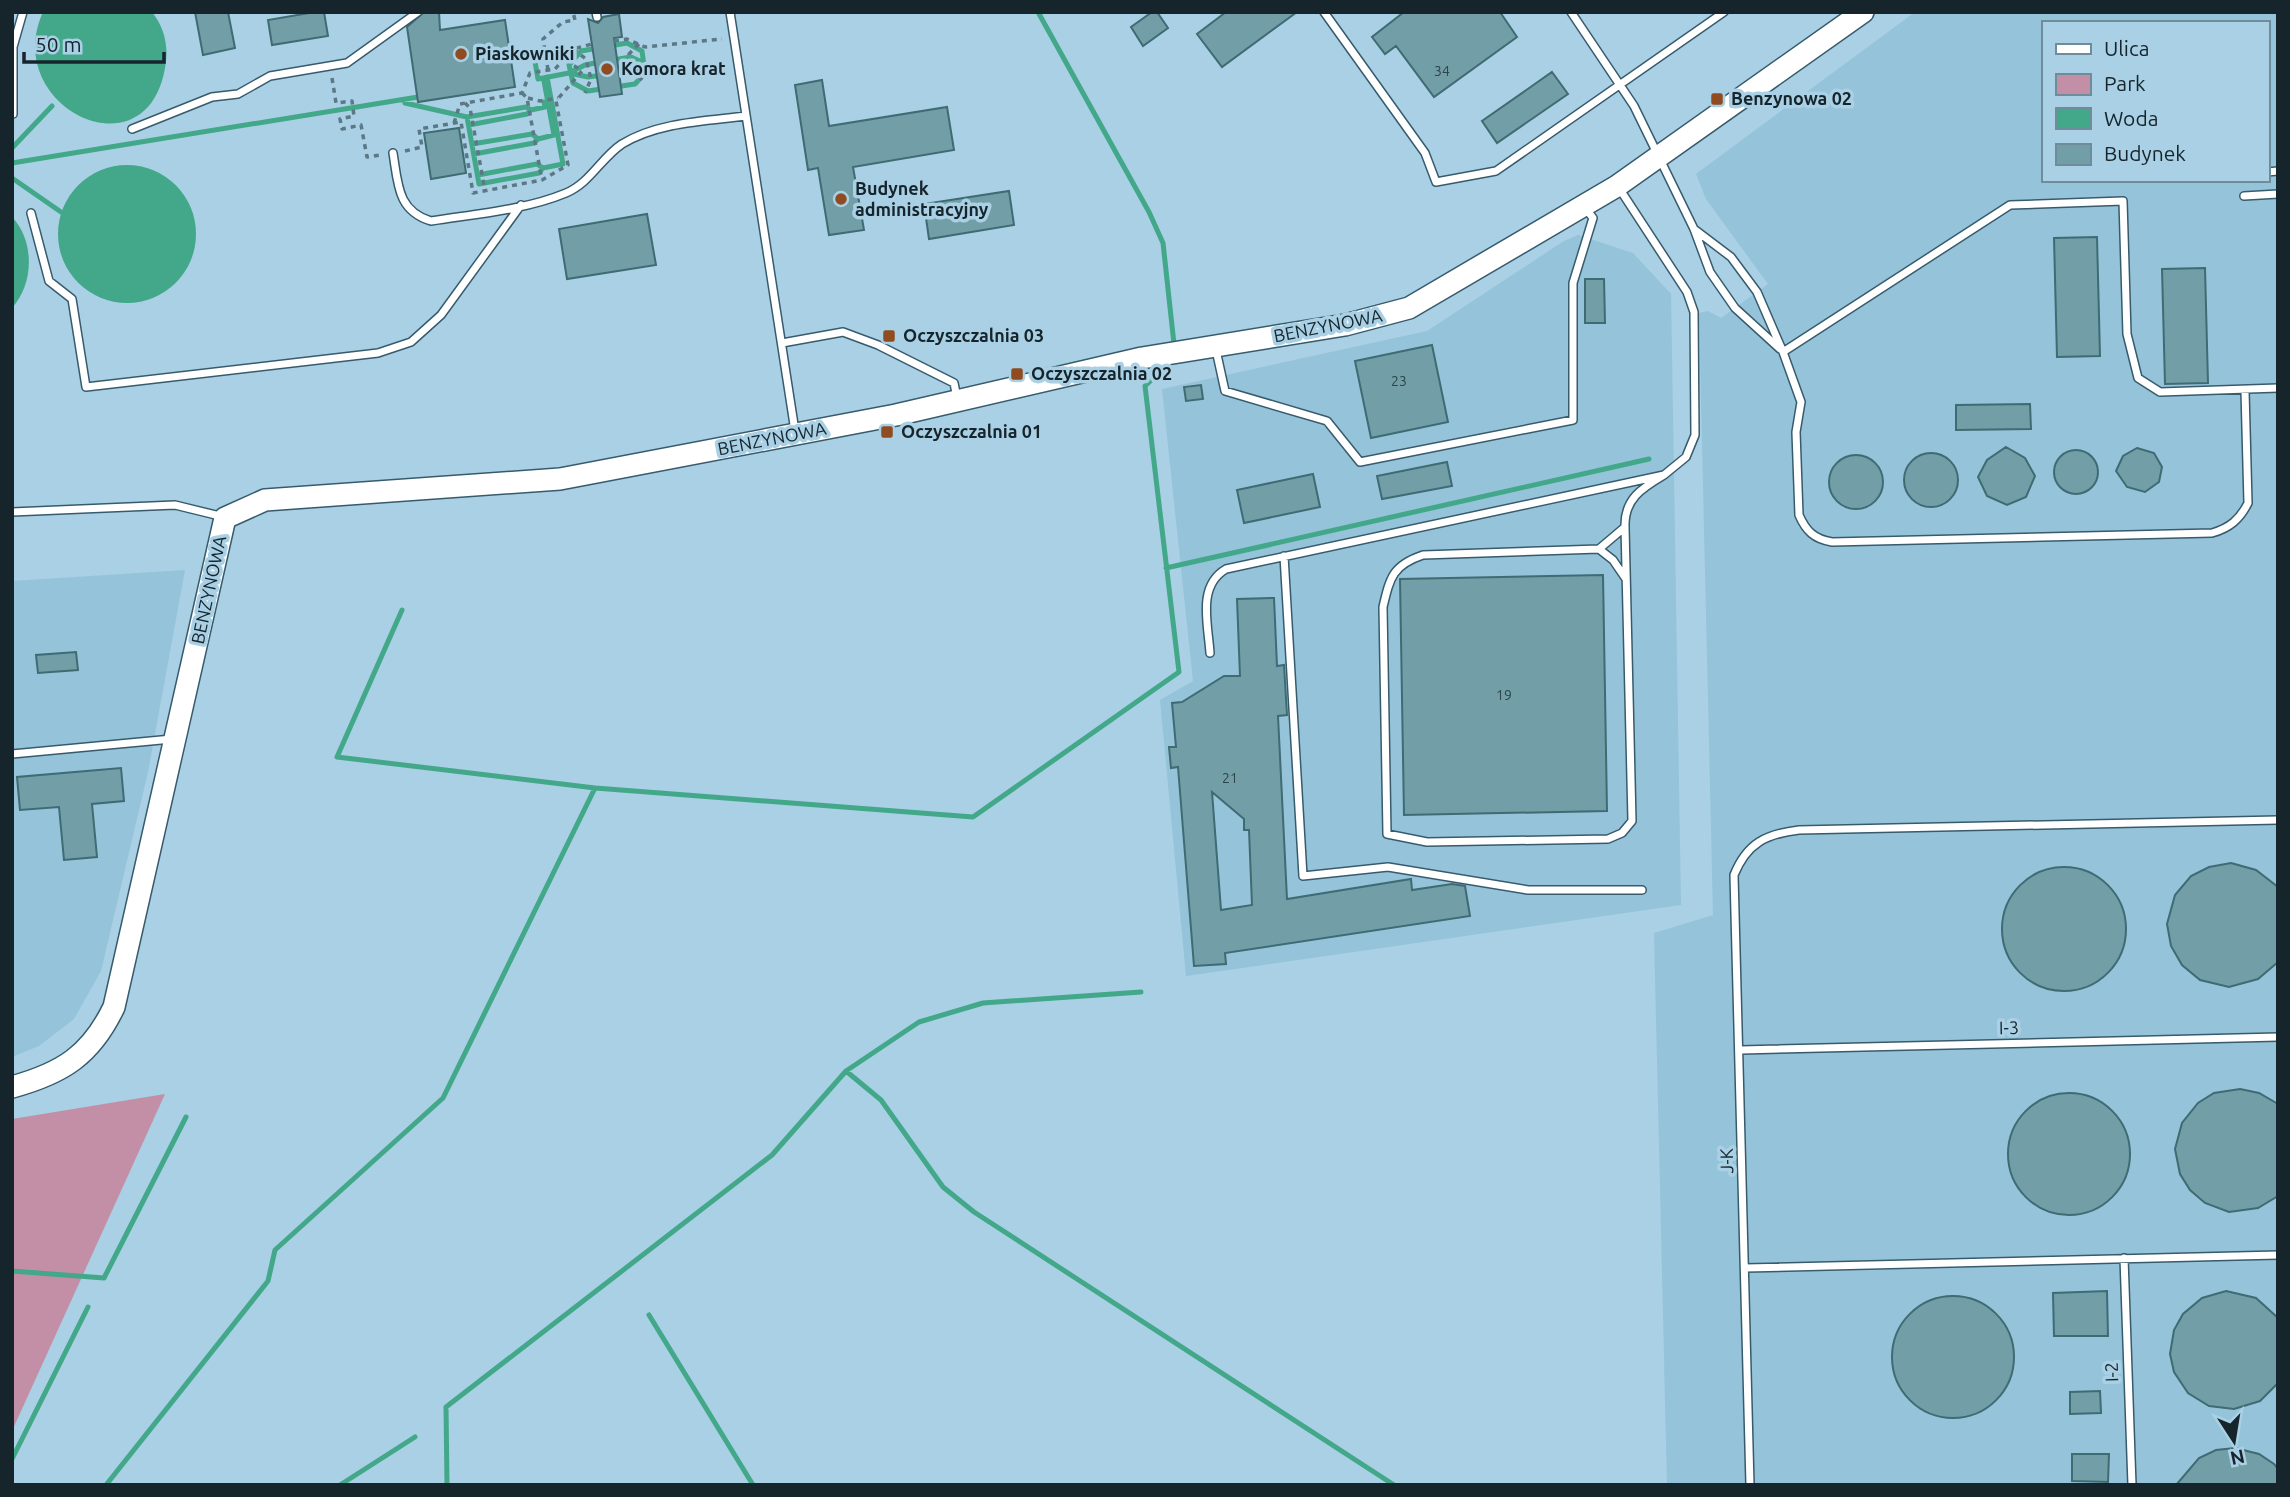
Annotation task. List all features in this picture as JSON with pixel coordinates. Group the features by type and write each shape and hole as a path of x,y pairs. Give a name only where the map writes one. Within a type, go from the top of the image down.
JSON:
{"street":[{"name":"BENZYNOWA","path":"12,1087 69,1065 87,1051 109,1018 120,987 225,517 265,500 560,479 796,435 1142,358 1332,328 1409,308 1617,186 1863,12"}],"lane":[{"path":"13,114 13,47 23,12"},
{"path":"132,129 212,97 238,94 270,76 347,63 418,12"},
{"path":"730,12 796,435"},
{"path":"1324,12 1426,153 1436,182 1496,171 1724,12"},
{"path":"1571,12 1620,84 1693,229 1710,272 1735,308 1783,352"},
{"path":"393,153 401,195 415,216 431,221 522,205 570,192 582,184 608,155 625,143 650,132 670,126 746,116"},
{"path":"1617,186 1687,292 1694,312 1695,435 1686,457 1630,499 1625,527 1632,821 1622,833 1608,839 1427,842 1387,834 1382,607 1394,572 1404,561 1423,555 1599,549 1625,527"},
{"path":"2244,196 2278,194"},
{"path":"1783,352 2010,205 2123,201 2127,334 2138,378 2160,392 2278,388"},
{"path":"31,213 48,281 72,299 86,387 378,353 411,342 441,315 522,205"},
{"path":"1215,346 1225,391 1327,421 1360,462 1573,420 1573,284 1593,218 1584,205"},
{"path":"1693,229 1731,257 1757,292 1783,352 1801,402 1796,432 1799,515 1811,534 1819,540 1832,542 2212,533 2226,529 2248,503 2245,391"},
{"path":"782,343 843,332 878,345 954,383 958,401"},
{"path":"1210,653 1207,593 1214,576 1226,569 1664,475"},
{"path":"12,512 175,505 225,517"},
{"path":"1599,549 1613,560 1626,579"},
{"path":"1284,556 1303,876 1388,867 1528,890 1642,890"},
{"path":"12,754 177,738"},
{"name":"J-K","path":"1750,1485 1741,1050 1734,875 1741,859 1754,843 1778,833 1800,830 2278,820"},
{"name":"I-3","path":"1741,1050 2278,1037"},
{"path":"1745,1268 2278,1255"},
{"name":"I-2","path":"2124,1258 2132,1485"}],"path":[{"path":"548,70 543,39 563,22 575,20 573,12"},
{"path":"614,41 627,39 645,47 734,38"},
{"path":"522,93 530,73 555,69 573,49 592,44"},
{"path":"639,44 629,54 633,73 643,80"},
{"path":"573,49 586,59 591,79 585,93"},
{"path":"332,80 336,103 352,101 354,116 340,119 342,129 362,125 367,157 422,147 419,129 461,122 473,193 542,180 568,166 556,101 582,71 564,60"},
{"path":"522,93 527,99 542,180"},
{"path":"462,103 522,93"},
{"path":"527,99 540,101 560,98"},
{"path":"462,103 471,111 485,191"},
{"path":"454,123 462,103"}],"shaded area":[{"path":"1915,12 2278,12 2278,1485 1667,1485 1654,933 1713,915 1699,313 1708,311 1721,318 1768,284 1706,199 1696,174"},
{"path":"1578,235 1633,253 1671,294 1681,905 1186,976 1160,700 1193,681 1162,389 1427,331 1564,241"},
{"path":"185,570 148,772 101,971 74,1019 39,1046 12,1057 12,581"}],"green space":[{"path":"165,1094 12,1431 12,1119"}],"water":[{"path":"43,12 152,12 163,31 166,53 165,68 153,101 132,119 107,123 81,116 58,100 41,76 35,46"},
{"path":"127,165 153,170 176,185 191,208 196,234 191,260 176,283 153,298 127,303 101,298 78,283 63,260 58,234 63,208 78,185 101,170"},
{"path":"12,217 25,238 29,262 25,287 12,308"}],"building":[{"path":"195,12 228,12 235,48 203,55"},
{"path":"324,12 328,36 272,45 268,20"},
{"name":"Piaskowniki","path":"424,12 439,12 440,30 505,20 515,87 418,102 407,27"},
{"path":"1152,12 1157,12 1168,28 1143,46 1131,27"},
{"path":"1226,12 1297,12 1222,67 1197,34"},
{"path":"1404,12 1500,12 1517,37 1434,97 1396,46 1385,54 1372,37"},
{"name":"Komora krat","path":"619,14 622,37 614,38 622,94 600,97 588,19 598,23 603,17"},
{"path":"1552,72 1568,94 1497,143 1482,121"},
{"path":"822,80 829,126 947,107 954,150 853,167 864,230 829,235 818,168 808,170 795,85"},
{"path":"459,128 466,173 431,179 424,133"},
{"path":"1009,191 1014,225 929,239 924,204"},
{"path":"647,214 656,265 567,279 559,229"},
{"path":"2097,237 2100,356 2057,357 2054,238"},
{"path":"2205,268 2208,383 2165,384 2162,269"},
{"path":"1585,279 1604,279 1605,323 1585,323"},
{"path":"1432,345 1448,422 1371,438 1355,361"},
{"path":"1201,385 1203,399 1186,401 1184,387"},
{"path":"2030,404 2031,429 1956,430 1956,405"},
{"path":"2006,447 2025,458 2035,476 2026,497 2007,505 1987,496 1978,477 1987,460"},
{"path":"2137,448 2154,453 2162,467 2159,482 2145,492 2127,487 2116,471 2123,456"},
{"path":"2076,450 2085,451 2092,456 2097,463 2097,481 2092,488 2085,493 2076,494 2067,493 2060,488 2055,481 2054,472 2055,463 2060,456 2067,451"},
{"path":"1931,453 1950,461 1958,480 1950,499 1931,507 1912,499 1904,480 1912,461"},
{"path":"1856,455 1875,463 1883,482 1875,501 1856,509 1837,501 1829,482 1837,463"},
{"path":"1447,462 1452,486 1382,499 1377,476"},
{"path":"1313,474 1320,507 1244,523 1237,490"},
{"path":"1603,575 1607,811 1404,815 1400,579"},
{"path":"1274,598 1277,666 1284,665 1287,715 1278,716 1287,899 1411,879 1412,890 1452,884 1465,886 1470,916 1225,953 1226,964 1194,966 1178,767 1171,768 1169,747 1176,747 1172,703 1182,702 1224,676 1240,676 1237,599","holes":["1212,792 1244,819 1244,830 1249,830 1252,905 1221,910"]},
{"path":"76,652 78,670 38,673 36,655"},
{"path":"121,768 124,801 92,804 97,857 64,860 59,807 20,810 17,777"},
{"path":"2231,863 2256,870 2278,887 2278,962 2258,979 2229,987 2200,980 2182,965 2171,946 2167,924 2175,895 2191,876 2209,867"},
{"path":"2064,867 2088,872 2107,886 2121,905 2126,929 2121,953 2107,972 2088,986 2064,991 2040,986 2021,972 2007,953 2002,929 2007,905 2021,886 2040,872"},
{"path":"2240,1089 2259,1093 2278,1104 2278,1196 2258,1208 2229,1212 2205,1203 2190,1190 2180,1174 2175,1149 2182,1123 2198,1103 2214,1093"},
{"path":"2069,1093 2093,1097 2112,1111 2126,1130 2130,1154 2126,1178 2112,1197 2093,1211 2069,1215 2045,1211 2026,1197 2012,1178 2008,1154 2012,1130 2026,1111 2045,1097"},
{"path":"2107,1291 2108,1336 2054,1336 2053,1293"},
{"path":"2226,1291 2256,1298 2278,1318 2278,1383 2260,1401 2234,1409 2209,1406 2188,1393 2174,1372 2170,1354 2174,1330 2183,1314 2202,1298"},
{"path":"1953,1296 1977,1300 1996,1314 2010,1333 2014,1357 2010,1381 1996,1400 1977,1414 1953,1418 1929,1414 1910,1400 1896,1381 1892,1357 1896,1333 1910,1314 1929,1300"},
{"path":"2100,1391 2101,1413 2070,1414 2070,1392"},
{"path":"2235,1448 2259,1454 2274,1464 2278,1469 2278,1485 2176,1485 2199,1458 2216,1450"},
{"path":"2072,1454 2109,1454 2108,1482 2072,1481"}],"waterway":[{"path":"1038,12 1149,212 1163,243 1174,344"},
{"path":"627,43 642,51 645,73 635,84 588,91 573,83 569,65 581,51 627,43"},
{"path":"522,53 529,51 534,56 538,79 569,73 585,65 600,62"},
{"path":"613,60 631,57 644,63"},
{"path":"613,74 633,71 644,63"},
{"path":"569,73 588,77 603,75"},
{"path":"405,103 467,117 479,184 539,173 543,168 563,164 547,77"},
{"path":"474,154 534,143 538,139 554,135 544,81"},
{"path":"12,163 418,97"},
{"path":"469,125 527,114 531,110 545,107 544,102"},
{"path":"12,148 52,106"},
{"path":"467,117 526,107 531,110"},
{"path":"472,144 532,134 538,139"},
{"path":"478,175 537,164 543,168"},
{"path":"12,178 61,212"},
{"path":"106,1485 268,1281 275,1250 443,1098 595,788 973,817 1179,672 1145,386 1162,370"},
{"path":"1166,568 1649,459"},
{"path":"402,610 337,757 595,788"},
{"path":"447,1485 446,1407 772,1155 846,1071 919,1022 983,1003 1141,992"},
{"path":"846,1071 881,1100 943,1187 974,1212 1394,1485"},
{"path":"12,1271 104,1278 186,1117"},
{"path":"12,1459 88,1307"},
{"path":"649,1315 753,1485"},
{"path":"340,1485 415,1437"}],"place":[{"name":"Piaskowniki","path":"461,54"},
{"name":"Komora krat","path":"607,69"},
{"name":"Benzynowa 02","path":"1717,99"},
{"name":"Budynek administracyjny","path":"841,199"},
{"name":"Oczyszczalnia 03","path":"889,336"},
{"name":"Oczyszczalnia 02","path":"1017,374"},
{"name":"Oczyszczalnia 01","path":"887,432"}]}
